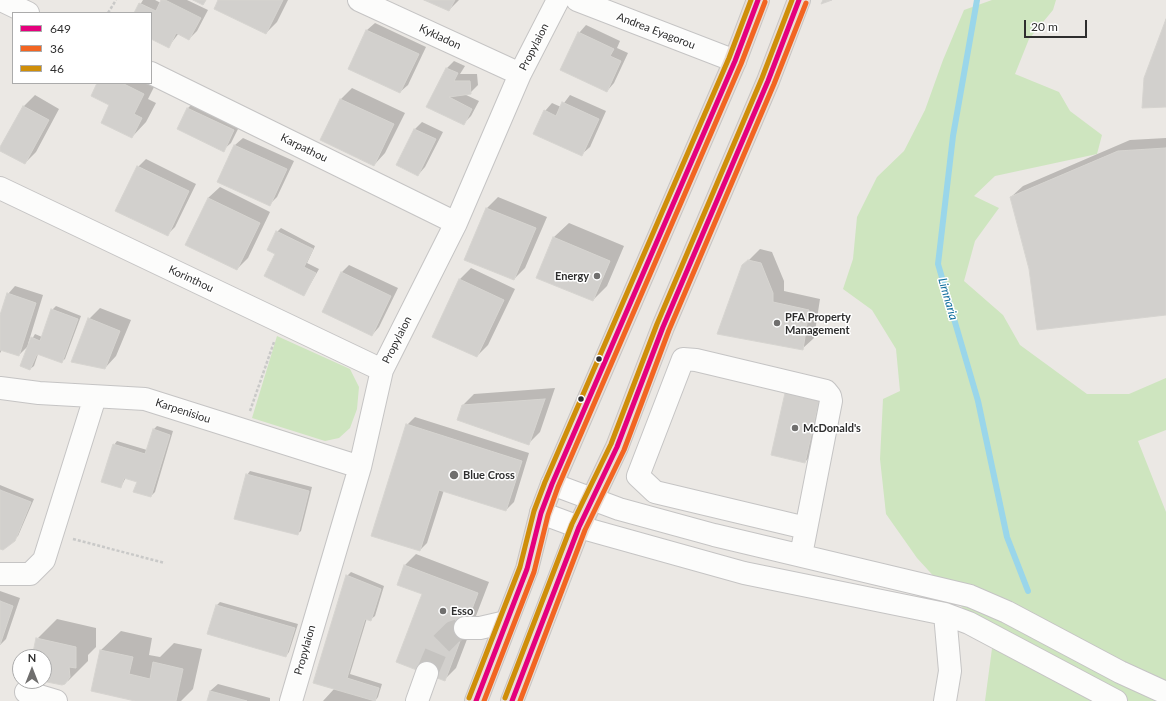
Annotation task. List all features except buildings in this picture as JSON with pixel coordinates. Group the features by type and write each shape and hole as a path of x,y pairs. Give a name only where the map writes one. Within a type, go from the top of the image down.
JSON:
{"highway":[{"path":"476,701 527,569 541,513 552,484 735,61 758,0"},
{"path":"512,701 579,527 616,447 663,327 768,82 799,0"}],"street":[{"path":"2,0 26,12"},
{"name":"Kykladon","path":"359,0 520,74"},
{"name":"Propylaion","path":"290,701 360,467 382,370 456,223 520,74 558,0"},
{"name":"Andrea Eyagorou","path":"577,0 735,61"},
{"name":"Karpathou","path":"152,73 456,223"},
{"name":"Korinthou","path":"0,188 382,370"},
{"path":"801,555 831,401 830,396 826,391 696,360 683,359 638,476 655,492 806,528"},
{"name":"Karpenisiou","path":"0,388 38,393 145,399 360,467"},
{"path":"0,574 30,574 44,560 95,396"},
{"path":"552,484 591,499 714,535 970,596 1007,612 1120,672 1166,693"},
{"path":"541,513 579,527 744,572 945,614 969,623 1111,698"},
{"path":"945,614 950,671 945,701"},
{"path":"465,628 480,628 506,622"},
{"path":"417,701 427,673"},
{"path":"26,692 56,701"}],"path":[{"path":"109,12 116,0"},
{"path":"244,431 280,322"},
{"path":"52,534 165,563"}],"green space":[{"path":"992,0 1056,0 1053,10 1029,39 1015,74 1059,92 1070,111 1102,135 1097,154 995,176 974,196 999,208 975,241 964,281 1003,315 1020,345 1087,394 1129,394 1166,378 1166,430 1138,441 1166,512 1166,701 985,701 993,641 917,558 886,514 880,459 883,399 900,391 896,349 872,310 843,289 853,259 857,217 877,177 904,151 925,110 943,60 964,10"},
{"path":"277,336 350,369 359,387 357,409 350,428 339,438 325,441 252,418"}],"waterway":[{"name":"Limnaria","path":"977,0 953,136 938,264 978,401 1007,537 1028,591"}],"tunnel":[{"path":"427,673 438,647 453,632 465,628"}],"transit line":[{"name":"46","path":"469,698 520,567 534,511 545,482 729,58 751,0"},
{"name":"649","path":"476,701 527,569 541,513 552,484 735,61 758,0"},
{"name":"46","path":"505,698 572,524 611,444 657,324 762,78 792,0"},
{"name":"649","path":"512,701 579,527 617,447 663,327 768,81 799,0"},
{"name":"36","path":"484,701 534,572 548,515 558,487 741,64 765,2"},
{"name":"36","path":"520,701 585,530 624,450 669,330 774,84 806,3"}],"place":[{"name":"Energy","path":"597,276"},
{"name":"PFA Property Management","path":"777,323"},
{"name":"McDonald's","path":"795,428"},
{"name":"Blue Cross","path":"454,475"},
{"name":"Esso","path":"443,611"}]}
